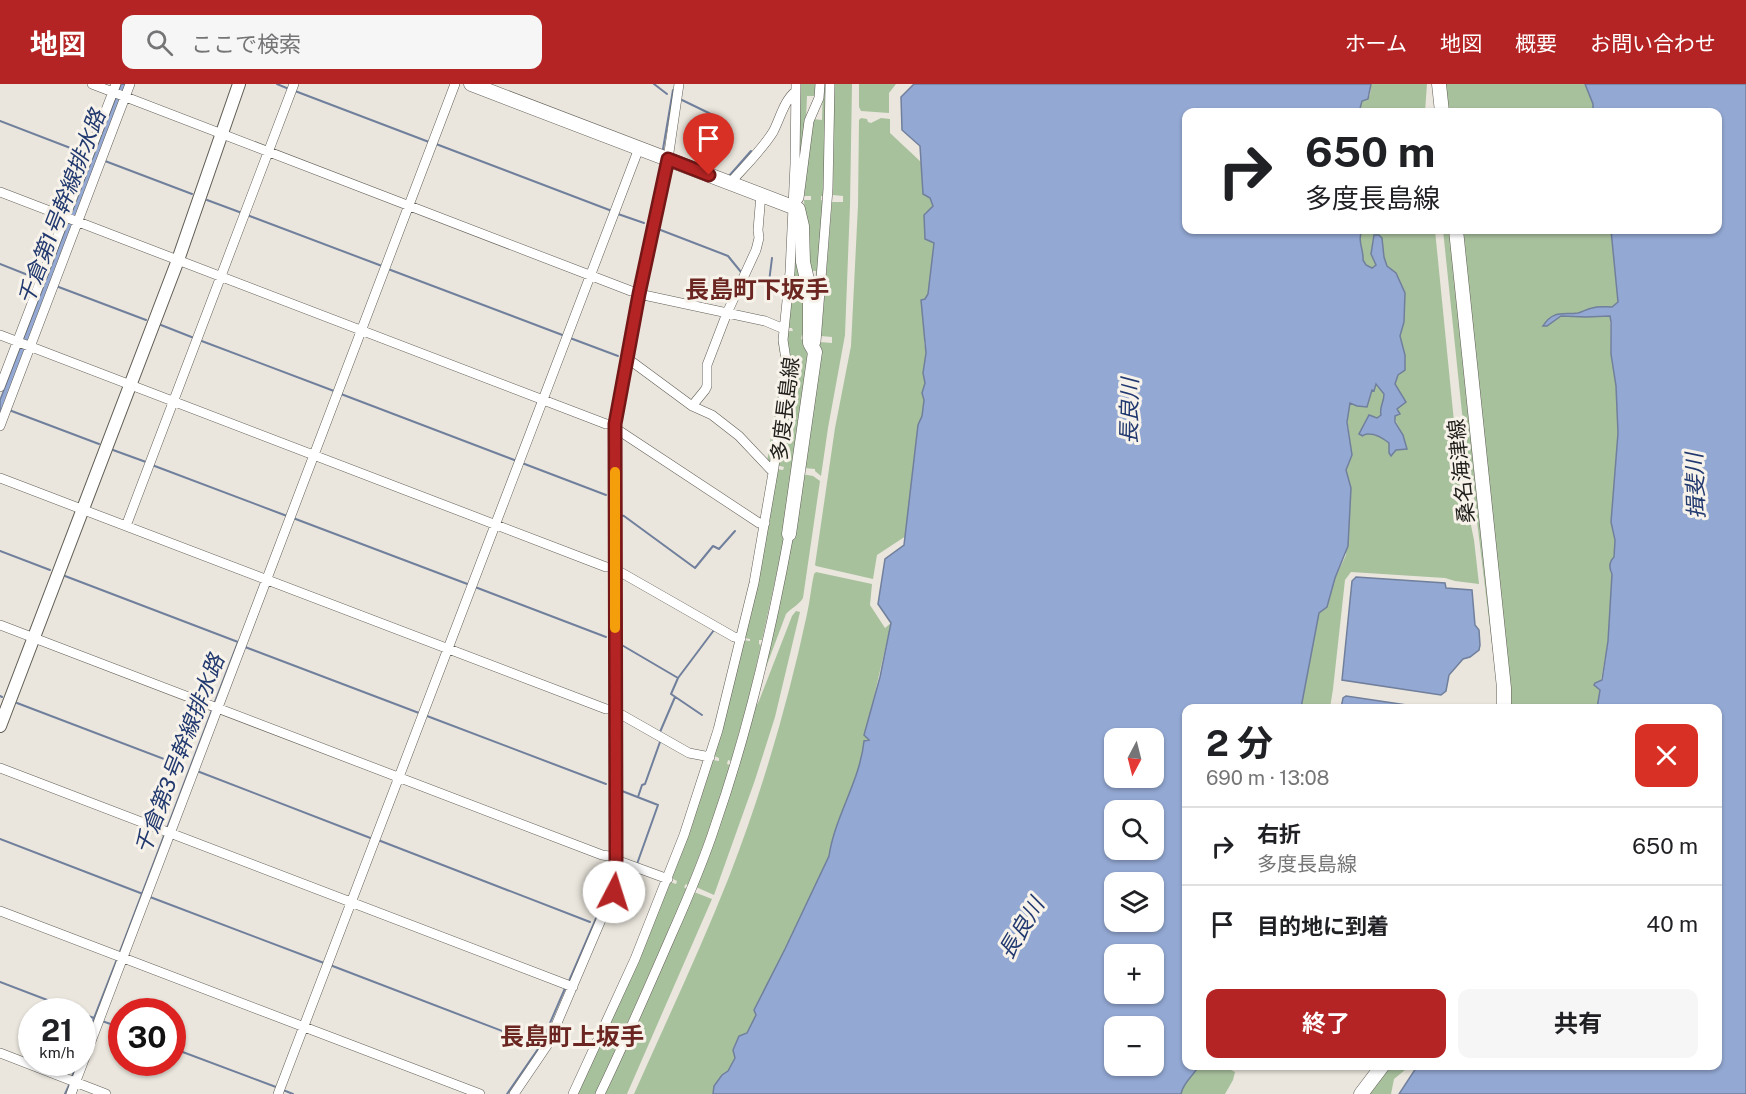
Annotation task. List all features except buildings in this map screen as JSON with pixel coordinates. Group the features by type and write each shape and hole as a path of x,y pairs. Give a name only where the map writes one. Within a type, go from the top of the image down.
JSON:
{"main road":[{"path":"471,84 793,207"},
{"path":"1439,84 1442,108"},
{"name":"多度長島線","path":"789,534 815,352 810,342 810,293 803,262 801,220 798,209 793,207"},
{"name":"桑名海津線","path":"1456,234 1504,704"},
{"path":"1361,1094 1379,1070"}],"street":[{"path":"92,84 119,92 221,134 637,292 747,319 765,321 784,329"},
{"path":"0,426 119,92 130,84"},
{"path":"0,726 178,260 239,84"},
{"path":"126,526 294,84"},
{"path":"71,1094 72,1081 214,707 266,580 455,84"},
{"path":"514,1094 549,1044 569,985 614,892 612,425 627,358 637,292 668,159 679,84"},
{"path":"793,207 799,198 809,121 819,98 820,84"},
{"path":"815,352 828,189 830,84"},
{"path":"573,1094 635,959 668,879 710,757 754,583 788,366 783,340 790,272 796,87"},
{"path":"730,183 773,132 796,87"},
{"path":"278,1094 639,148"},
{"path":"0,192 612,425 759,523 765,524"},
{"path":"692,406 707,386 707,365 727,313 756,250 759,238 761,194"},
{"path":"0,387 72,219"},
{"path":"0,335 612,567 734,637 741,638"},
{"path":"627,358 692,406 712,415 739,436 773,472"},
{"path":"0,478 612,710 689,753 710,757"},
{"path":"600,1094 687,899 715,827 758,677 779,590 789,534"},
{"path":"0,625 668,879"},
{"path":"0,768 569,985"},
{"path":"0,910 480,1094"},
{"path":"0,1053 106,1094"}],"green space":[{"path":"799,84 816,84 815,96 807,96 798,180"},
{"path":"823,84 826,84 824,196 821,196 821,200 824,201 813,336 816,271 807,270 804,200 811,200 811,196 804,196 813,119 822,120"},
{"path":"834,84 852,84 850,205 845,335 821,476 815,469 803,468 820,342 832,343 832,337 821,336 832,202 843,202 843,196 833,195"},
{"path":"859,84 896,84 889,93 889,113 861,111"},
{"path":"1371,84 1427,84 1425,108 1360,108 1362,101 1370,95"},
{"path":"1444,84 1585,84 1593,104 1593,108 1447,108"},
{"path":"861,118 871,123 881,118 890,119 890,133 921,162 923,194 930,198 933,206 925,213 931,241 934,242 928,294 925,299 926,353 923,373 925,382 922,393 924,400 918,425 906,536 877,555 873,579 815,565 835,428 851,346 858,205 859,120"},
{"path":"795,214 800,270 798,291 806,292 804,335 801,339 804,340 808,356 785,535 762,640 759,640 761,645 749,698 731,761 728,760 727,764 730,765 711,825 688,885 684,887 687,889 596,1094 576,1094 670,882 676,884 677,881 671,878 713,760 719,761 719,758 714,756 743,640 750,641 744,638 776,469 783,470 784,467 776,465 785,331 793,331 792,328 786,328"},
{"path":"1361,234 1435,234 1458,462 1474,540 1479,584 1445,578 1351,572 1345,580 1331,704 1302,704 1319,613 1327,607 1335,578 1346,555 1351,488 1346,470 1351,448 1347,417 1350,402 1367,407 1375,384 1384,394 1381,415 1377,418 1367,418 1361,430 1386,440 1394,452 1405,450 1404,437 1395,417 1404,399 1395,384 1405,355 1400,341 1404,322 1396,274 1385,260 1383,242 1373,239 1371,254 1376,265 1372,268 1363,260"},
{"path":"1443,234 1453,234 1498,677 1498,704 1472,480 1464,432"},
{"path":"1461,234 1611,234 1618,302 1612,307 1610,316 1618,433 1611,522 1615,540 1610,571 1612,574 1608,641 1601,680 1595,683 1600,690 1598,704 1509,704"},
{"path":"780,333 785,364 771,462 767,462 782,365 778,342"},
{"path":"802,474 813,476 820,481 803,598 786,614 759,686"},
{"path":"816,572 872,584 870,605 885,628 891,623 865,736 869,740 864,741 858,770 829,856 754,1010 756,1015 747,1033 733,1052 735,1058 728,1071 716,1084 713,1094 634,1094 695,959 729,877 752,813 783,714"},
{"path":"796,611 800,612 775,717 714,895 696,887 755,708"},
{"path":"694,892 712,899 627,1094 604,1094"},
{"path":"1195,1070 1231,1070 1235,1072 1225,1094 1181,1094"},
{"path":"1382,1070 1405,1070 1394,1079 1391,1094 1364,1094"}],"water":[{"path":"121,84 127,84 0,417 0,400"},
{"name":"長良川","path":"914,84 1371,84 1368,99 1362,101 1360,108 1182,108 1182,234 1361,234 1363,260 1372,268 1376,265 1371,254 1374,235 1382,238 1387,266 1396,273 1405,293 1404,322 1400,336 1405,355 1405,370 1398,375 1395,384 1406,402 1397,409 1400,414 1395,416 1395,422 1403,435 1407,449 1396,450 1391,456 1389,443 1384,439 1373,434 1363,436 1359,434 1369,415 1377,418 1381,415 1384,394 1376,384 1367,407 1350,403 1347,422 1352,455 1346,470 1351,488 1348,546 1335,578 1327,607 1319,613 1302,704 1182,704 1182,1070 1195,1070 1181,1094 713,1094 714,1086 728,1071 735,1058 733,1050 739,1036 747,1033 756,1015 754,1010 829,856 836,827 858,770 864,741 869,740 864,735 880,677 891,623 878,604 885,559 904,545 918,425 924,400 922,393 925,383 923,373 926,353 921,300 925,299 928,294 934,243 925,239 924,215 933,206 930,198 923,194 920,146 902,130 901,97"},
{"name":"揖斐川","path":"1585,84 1746,84 1746,1094 1399,1094 1415,1070 1722,1070 1722,704 1598,704 1600,690 1594,685 1602,680 1608,641 1612,574 1610,565 1614,557 1615,540 1611,522 1618,433 1616,386 1611,354 1611,322 1610,316 1561,316 1547,326 1543,326 1554,315 1578,313 1597,307 1612,307 1618,302 1611,234 1722,234 1722,108 1593,108"},
{"path":"1356,577 1445,583 1446,588 1472,590 1475,625 1479,630 1479,650 1463,659 1449,675 1446,691 1441,695 1342,680 1352,581"},
{"path":"1346,696 1400,704 1342,704"}],"waterway":[{"path":"277,84 289,89"},
{"path":"654,84 667,94"},
{"path":"663,149 673,90"},
{"path":"295,91 429,142"},
{"path":"682,100 715,116"},
{"name":"千倉第1号幹線排水路","path":"0,121 86,154"},
{"path":"436,144 612,211"},
{"path":"729,176 751,151"},
{"path":"105,161 192,194"},
{"path":"640,270 661,164"},
{"path":"207,200 242,213"},
{"path":"618,214 644,223"},
{"path":"247,215 382,266"},
{"path":"658,229 728,256 741,272"},
{"path":"746,279 769,282 772,258"},
{"name":"千倉第1号幹線排水路","path":"0,264 38,279"},
{"path":"388,269 565,336"},
{"name":"千倉第1号幹線排水路","path":"56,286 146,320"},
{"path":"161,325 194,338"},
{"path":"610,420 628,328"},
{"path":"570,338 618,356"},
{"path":"199,340 334,391"},
{"path":"341,394 517,461"},
{"path":"9,410 99,444"},
{"path":"610,426 610,564"},
{"path":"113,450 146,462"},
{"path":"522,463 606,495"},
{"path":"152,465 287,516"},
{"path":"620,515 695,568 713,546 719,549 735,531"},
{"path":"293,518 470,585"},
{"path":"0,551 50,570"},
{"path":"610,570 610,705"},
{"name":"千倉第3号幹線排水路","path":"65,576 238,642 214,704"},
{"path":"475,587 606,637"},
{"path":"678,678 714,630"},
{"path":"620,644 678,678 671,694 702,715"},
{"path":"245,647 419,713"},
{"path":"660,732 675,697"},
{"path":"17,703 185,767"},
{"name":"千倉第3号幹線排水路","path":"167,828 212,710"},
{"path":"610,711 610,852"},
{"path":"427,716 606,784"},
{"path":"638,797 660,742"},
{"path":"197,771 373,839"},
{"path":"622,791 658,805 637,864"},
{"name":"千倉第3号幹線排水路","path":"119,954 165,833"},
{"path":"0,839 143,894"},
{"path":"378,840 590,922"},
{"path":"569,981 610,886 610,861"},
{"path":"150,897 324,963"},
{"name":"千倉第3号幹線排水路","path":"96,1013 117,959"},
{"path":"330,965 536,1044"},
{"path":"0,982 42,998"},
{"path":"507,1094 540,1046 566,986"},
{"path":"102,1021 108,1023"},
{"path":"186,1053 276,1087"},
{"name":"千倉第3号幹線排水路","path":"65,1094 70,1083"},
{"path":"283,1090 293,1094"}],"slow traffic":[{"path":"615,472 615,628"}],"district":[{"name":"長島町下坂手","path":"757,289"},
{"name":"長島町上坂手","path":"572,1036"}],"route":[{"path":"614,892 616,860 615,424 639,294 668,159 709,175"}]}
